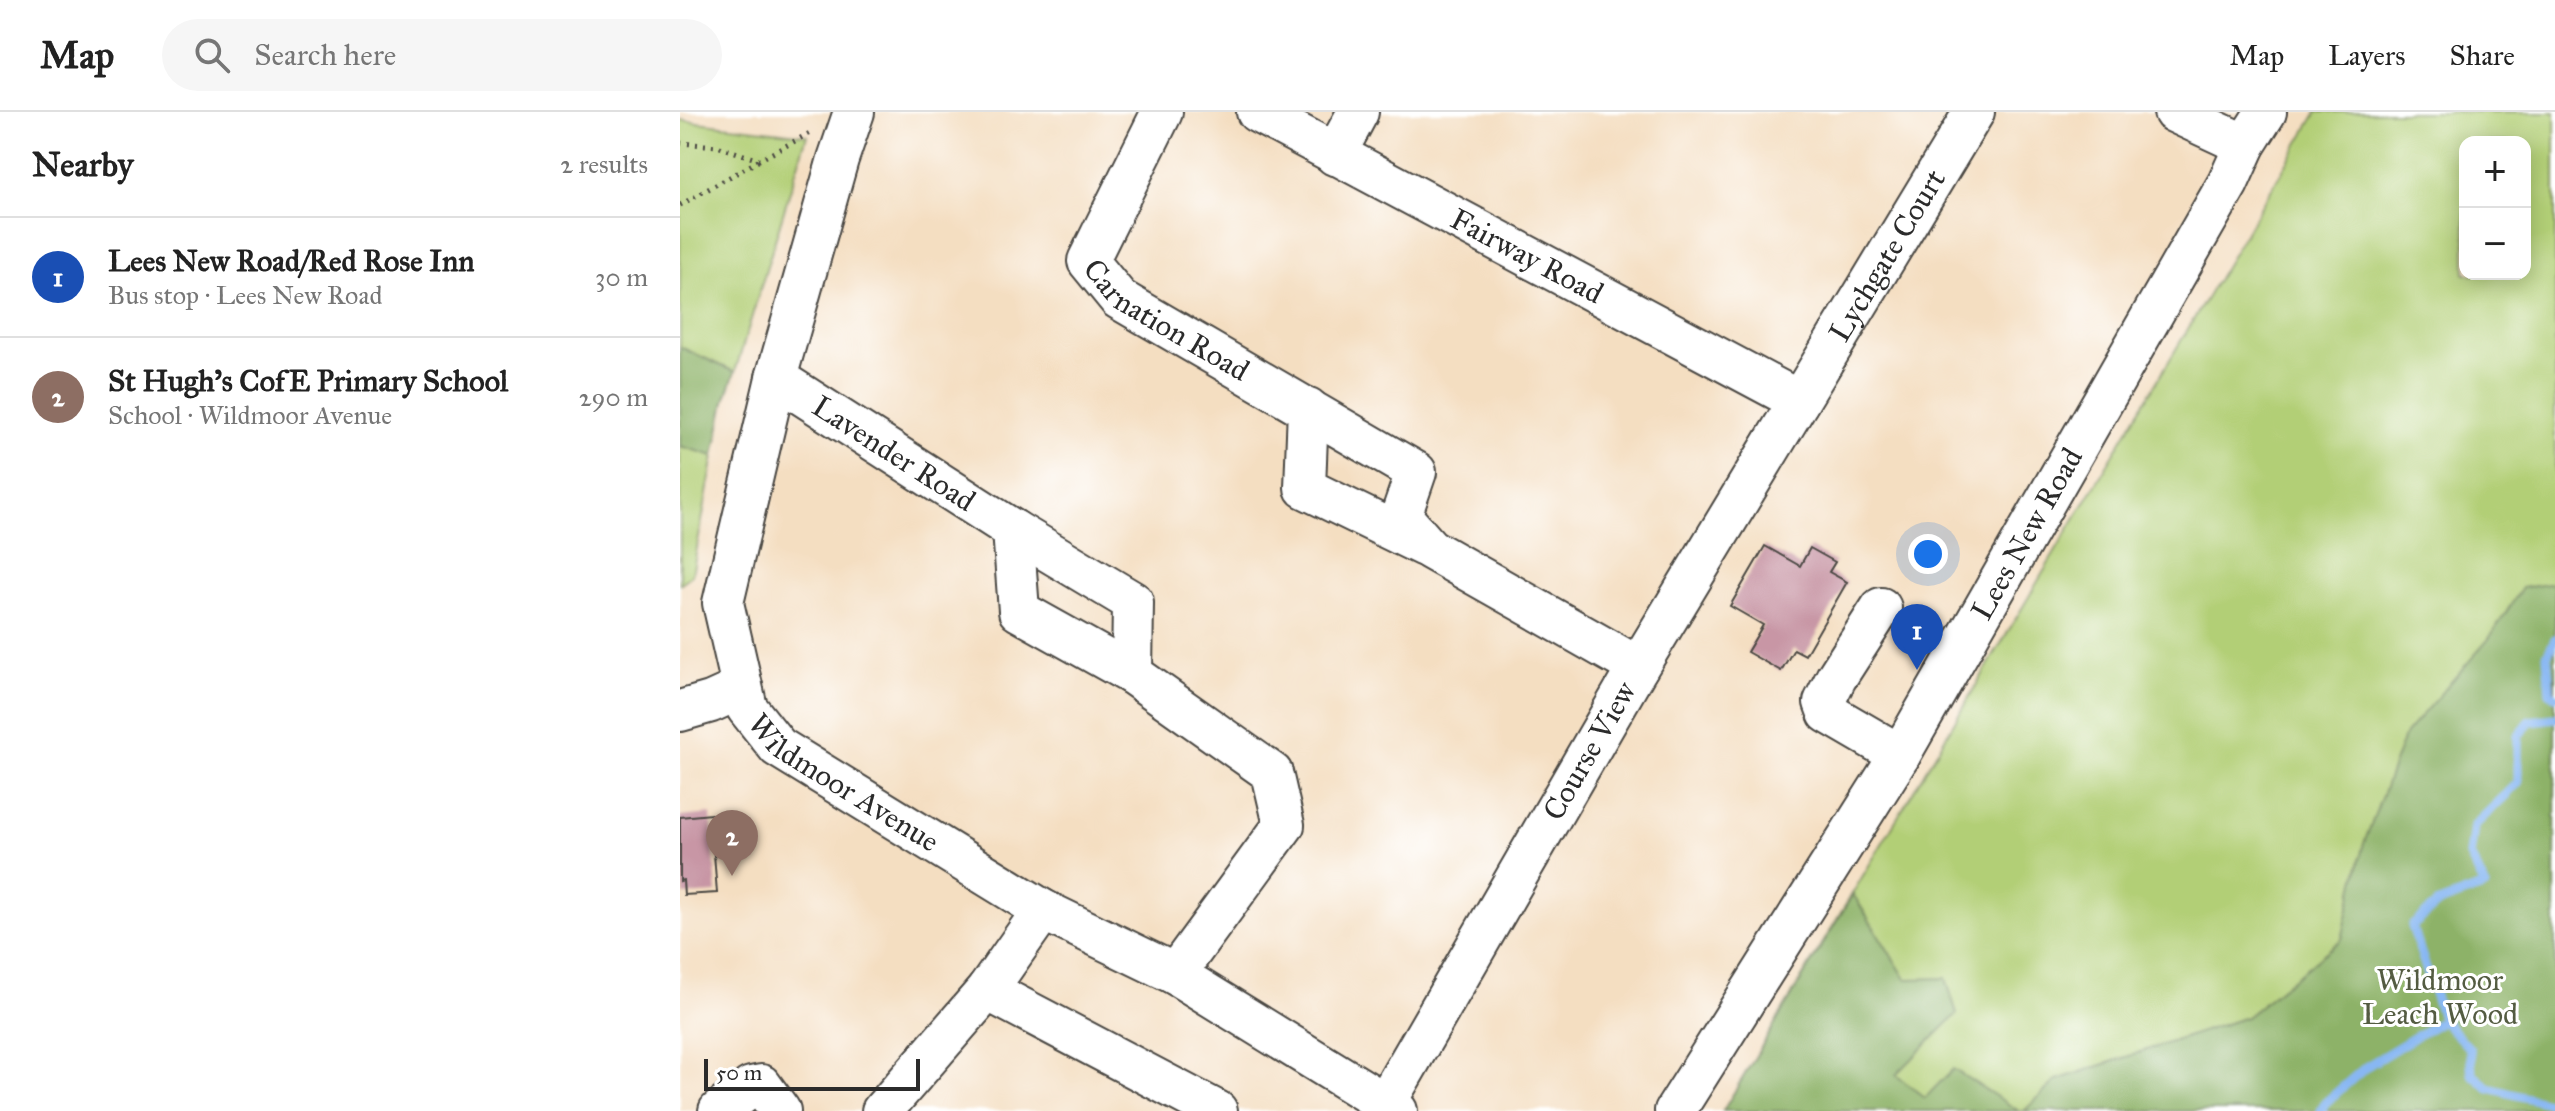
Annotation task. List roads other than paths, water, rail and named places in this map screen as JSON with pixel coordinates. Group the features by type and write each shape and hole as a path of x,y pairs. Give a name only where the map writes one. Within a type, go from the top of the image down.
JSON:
{"street":[{"name":"Wildmoor Avenue","path":"854,112 776,378 723,603 747,708 778,747 1043,910 1175,974 1391,1107"},
{"name":"Carnation Road","path":"1162,112 1088,261 1119,299 1416,472 1401,516 1430,549"},
{"name":"Fairway Road","path":"1257,112 1799,401"},
{"path":"1335,155 1358,112"},
{"name":"Lychgate Court","path":"1799,401 1974,112"},
{"path":"2174,112 2245,145"},
{"name":"Lees New Road","path":"1675,1111 1900,755 2266,112"},
{"name":"Lavender Road","path":"776,378 1013,530 1133,602 1132,674"},
{"name":"Course View","path":"1391,1107 1638,667 1799,401"},
{"name":"Carnation Road","path":"1308,408 1305,488 1430,549 1638,667"},
{"path":"1013,530 1019,611 1132,674 1272,773 1284,825 1175,974"},
{"path":"1881,608 1824,702 1828,713 1900,755"},
{"path":"680,711 742,688"},
{"path":"882,1111 987,990 1043,910"},
{"path":"987,990 1217,1111"},
{"path":"719,1111 751,1087 761,1085 780,1111"}],"waterway":[{"path":"2555,639 2547,655 2550,693 2555,696"},
{"path":"2555,718 2530,721 2518,736 2518,783 2474,826 2470,856 2485,886 2439,903 2412,926 2443,1020 2470,1049 2472,1074 2489,1088 2555,1105"},
{"path":"2321,1111 2325,1103 2367,1066 2443,1020"}],"place":[{"name":"Lees New Road/Red Rose Inn","path":"1917,670"},
{"name":"St Hugh's CofE Primary School","path":"732,876"}],"park label":[{"name":"Wildmoor Leach Wood","path":"2440,997"}]}
